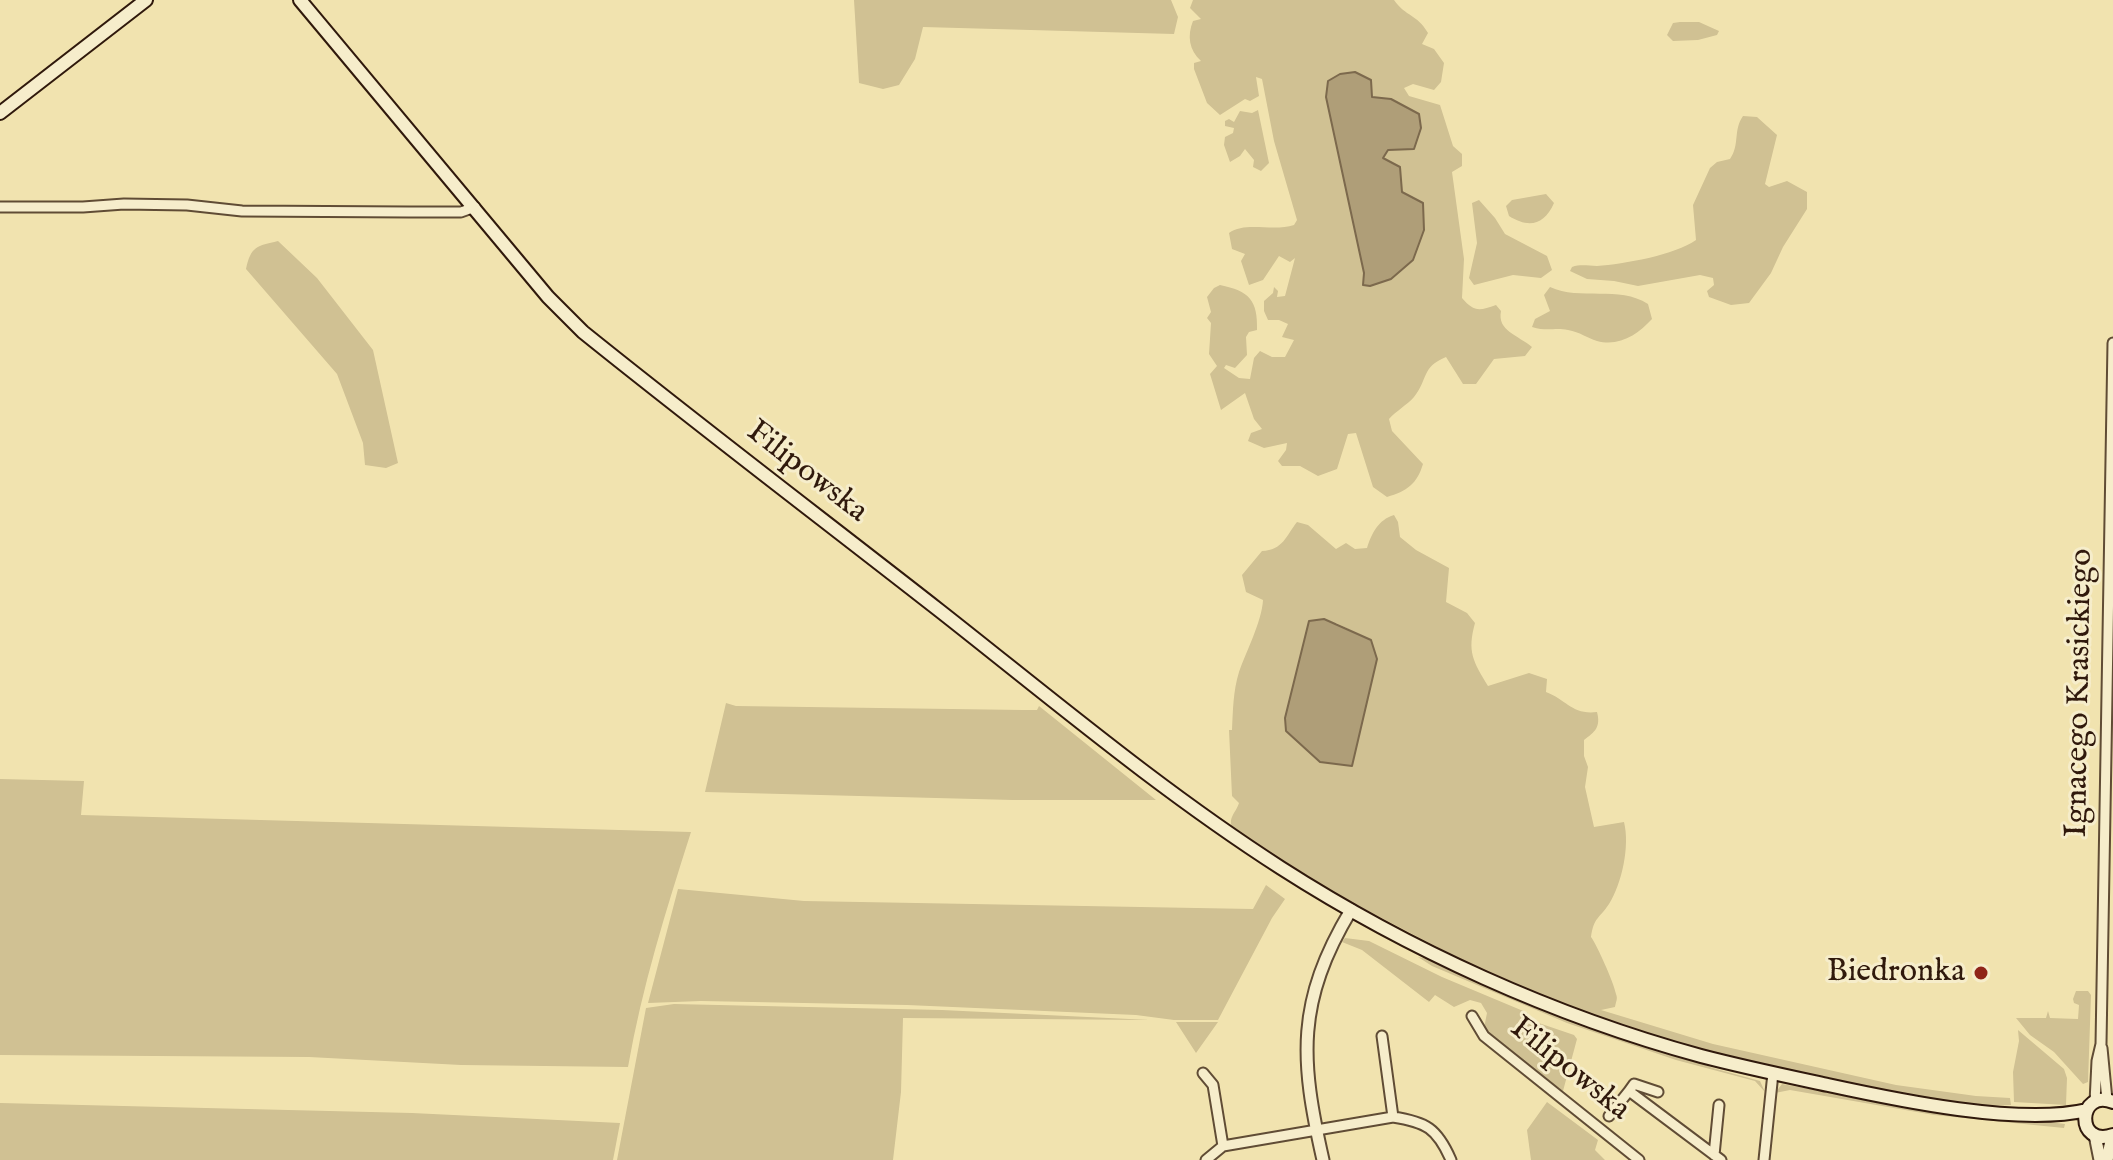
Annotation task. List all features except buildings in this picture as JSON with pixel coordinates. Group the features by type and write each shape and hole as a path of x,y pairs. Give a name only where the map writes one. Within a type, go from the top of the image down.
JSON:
{"main road":[{"path":"0,113 146,0"},
{"name":"Filipowska","path":"300,0 553,303 609,353 1173,794 1253,850 1351,910 1427,950 1570,1012 1700,1056 1773,1073 1904,1100 2025,1114"},
{"path":"2025,1114 2070,1113 2100,1103"},
{"path":"2091,1131 2084,1119 2100,1103"},
{"path":"2025,1114 2070,1121 2103,1138 2112,1136"}],"street":[{"path":"0,207 124,204 187,205 242,211 409,212 461,212 475,207"},
{"name":"Ignacego Krasickiego","path":"2100,1103 2101,1044 2108,985 2113,343"},
{"path":"1323,1160 1307,1065 1310,1010 1319,972 1351,910"},
{"name":"Filipowska","path":"1472,1016 1484,1036 1639,1160"},
{"path":"1382,1036 1393,1117"},
{"path":"1203,1073 1213,1085 1223,1146"},
{"path":"1764,1160 1773,1073"},
{"path":"1609,1116 1634,1084 1658,1092"},
{"path":"1629,1091 1717,1157"},
{"path":"1717,1157 1719,1105"},
{"path":"1206,1160 1223,1146 1393,1117 1428,1126 1445,1146 1451,1160"},
{"path":"2091,1131 2100,1160"},
{"path":"2107,1160 2112,1136"}],"shaded area":[{"path":"854,0 1171,0 1178,17 1174,34 923,27 915,59 899,85 883,89 859,83"},
{"path":"1193,0 1394,0 1424,27 1428,33 1422,44 1434,49 1444,63 1441,82 1434,90 1413,84 1404,88 1409,96 1440,105 1453,146 1462,154 1462,166 1452,172 1464,259 1462,298 1477,309 1496,305 1501,311 1505,328 1532,347 1525,356 1494,359 1476,384 1463,384 1446,357 1432,365 1414,397 1389,419 1392,431 1423,464 1414,482 1400,492 1387,497 1373,487 1356,433 1348,434 1337,469 1318,476 1300,466 1282,466 1278,461 1287,443 1264,448 1248,441 1251,433 1262,429 1254,419 1245,393 1221,410 1210,374 1217,366 1209,354 1211,323 1207,318 1211,312 1207,297 1214,288 1220,285 1238,290 1250,298 1256,311 1257,330 1249,332 1246,337 1247,355 1235,368 1226,365 1224,368 1239,378 1250,379 1254,358 1260,351 1272,357 1285,357 1294,340 1282,337 1288,324 1268,320 1264,301 1273,293 1274,287 1278,291 1277,297 1285,296 1295,258 1290,262 1279,256 1263,280 1249,285 1241,261 1245,254 1232,249 1229,233 1243,228 1286,227 1294,225 1297,220 1274,141 1262,79 1256,77 1259,96 1250,101 1245,99 1220,115 1207,103 1194,69 1194,63 1201,61 1190,42 1193,21 1201,19 1190,8"},
{"path":"1699,22 1719,31 1717,35 1698,40 1673,41 1667,35 1673,23"},
{"path":"1355,72 1371,80 1372,97 1391,99 1419,114 1421,128 1414,149 1388,150 1383,158 1400,167 1402,192 1423,203 1424,230 1413,260 1391,279 1370,286 1363,285 1364,273 1326,97 1328,81 1340,74"},
{"path":"1258,110 1269,163 1261,171 1253,167 1254,160 1245,149 1230,162 1224,145 1225,137 1233,133 1234,128 1225,126 1225,121 1229,119 1234,122 1240,111 1252,113"},
{"path":"1743,116 1757,117 1777,135 1765,184 1769,187 1787,181 1807,192 1807,209 1771,273 1749,303 1731,305 1709,297 1707,291 1714,285 1713,278 1700,275 1638,286 1587,279 1570,271 1572,267 1581,265 1608,265 1649,258 1696,240 1693,205 1710,168 1717,162 1730,159 1733,154"},
{"path":"1546,194 1554,203 1550,211 1535,223 1509,216 1506,206 1512,200"},
{"path":"1479,200 1505,234 1547,256 1552,270 1541,278 1513,275 1474,285 1469,278 1477,243 1472,203"},
{"path":"278,241 317,278 373,350 398,463 386,468 365,465 363,443 337,374 246,269 256,248"},
{"path":"1550,287 1574,293 1637,298 1648,304 1652,319 1635,334 1613,342 1597,341 1568,330 1532,327 1535,319 1550,311 1544,295"},
{"path":"1394,515 1400,537 1416,550 1449,568 1446,602 1467,613 1475,623 1473,656 1488,686 1529,673 1547,679 1546,692 1570,706 1581,711 1597,712 1596,729 1584,740 1588,767 1585,787 1594,827 1624,822 1626,832 1624,864 1618,886 1595,922 1591,937 1617,997 1615,1007 1601,1010 1713,1044 1896,1085 2010,1098 2011,1105 1990,1106 1910,1097 1720,1056 1601,1018 1487,973 1309,880 1234,830 1231,819 1239,803 1232,796 1229,730 1232,730 1237,679 1257,627 1263,600 1246,592 1242,575 1262,551 1275,548 1283,541 1297,522 1308,525 1336,549 1346,543 1355,549 1367,548 1376,528","holes":["1336,623 1371,640 1377,659 1352,766"]},
{"path":"1324,619 1371,640 1377,659 1352,766 1320,762 1286,731 1285,718 1309,621"},
{"path":"726,703 736,706 1023,710 1037,710 1039,706 1156,800 1013,800 705,792"},
{"path":"0,779 84,781 81,815 691,832 647,978 628,1067 461,1065 309,1057 0,1055"},
{"path":"1266,885 1285,899 1218,1020 907,1005 701,1001 648,1003 678,889 804,901 1253,909"},
{"path":"1345,938 1369,941 1442,977 1528,1013 1527,1019 1574,1035 1577,1039 1563,1091 1485,1034 1487,1013 1481,1003 1470,1000 1454,1007 1435,995 1429,1002 1362,950 1342,942"},
{"path":"1418,957 1433,960 1713,1068 1760,1081 1765,1092 1755,1081 1676,1060 1567,1023 1432,966"},
{"path":"2076,991 2088,991 2091,995 2088,1082 2083,1084 2054,1052 2030,1035 2016,1018 2046,1018 2048,1011 2050,1018 2078,1019 2079,1005 2073,999"},
{"path":"674,1004 942,1010 1150,1020 903,1018 901,1092 893,1160 617,1160 646,1008"},
{"path":"1176,1022 1218,1022 1196,1053"},
{"path":"2018,1030 2064,1069 2067,1078 2066,1105 2014,1102 2013,1072"},
{"path":"1782,1084 1872,1100 2065,1124 2064,1128 1934,1115 1790,1090 1775,1093"},
{"path":"1547,1102 1598,1140 1595,1150 1605,1160 1531,1160 1527,1130"},
{"path":"0,1103 412,1113 620,1123 613,1160 0,1160"}],"place":[{"name":"Biedronka","path":"1981,973"}]}
